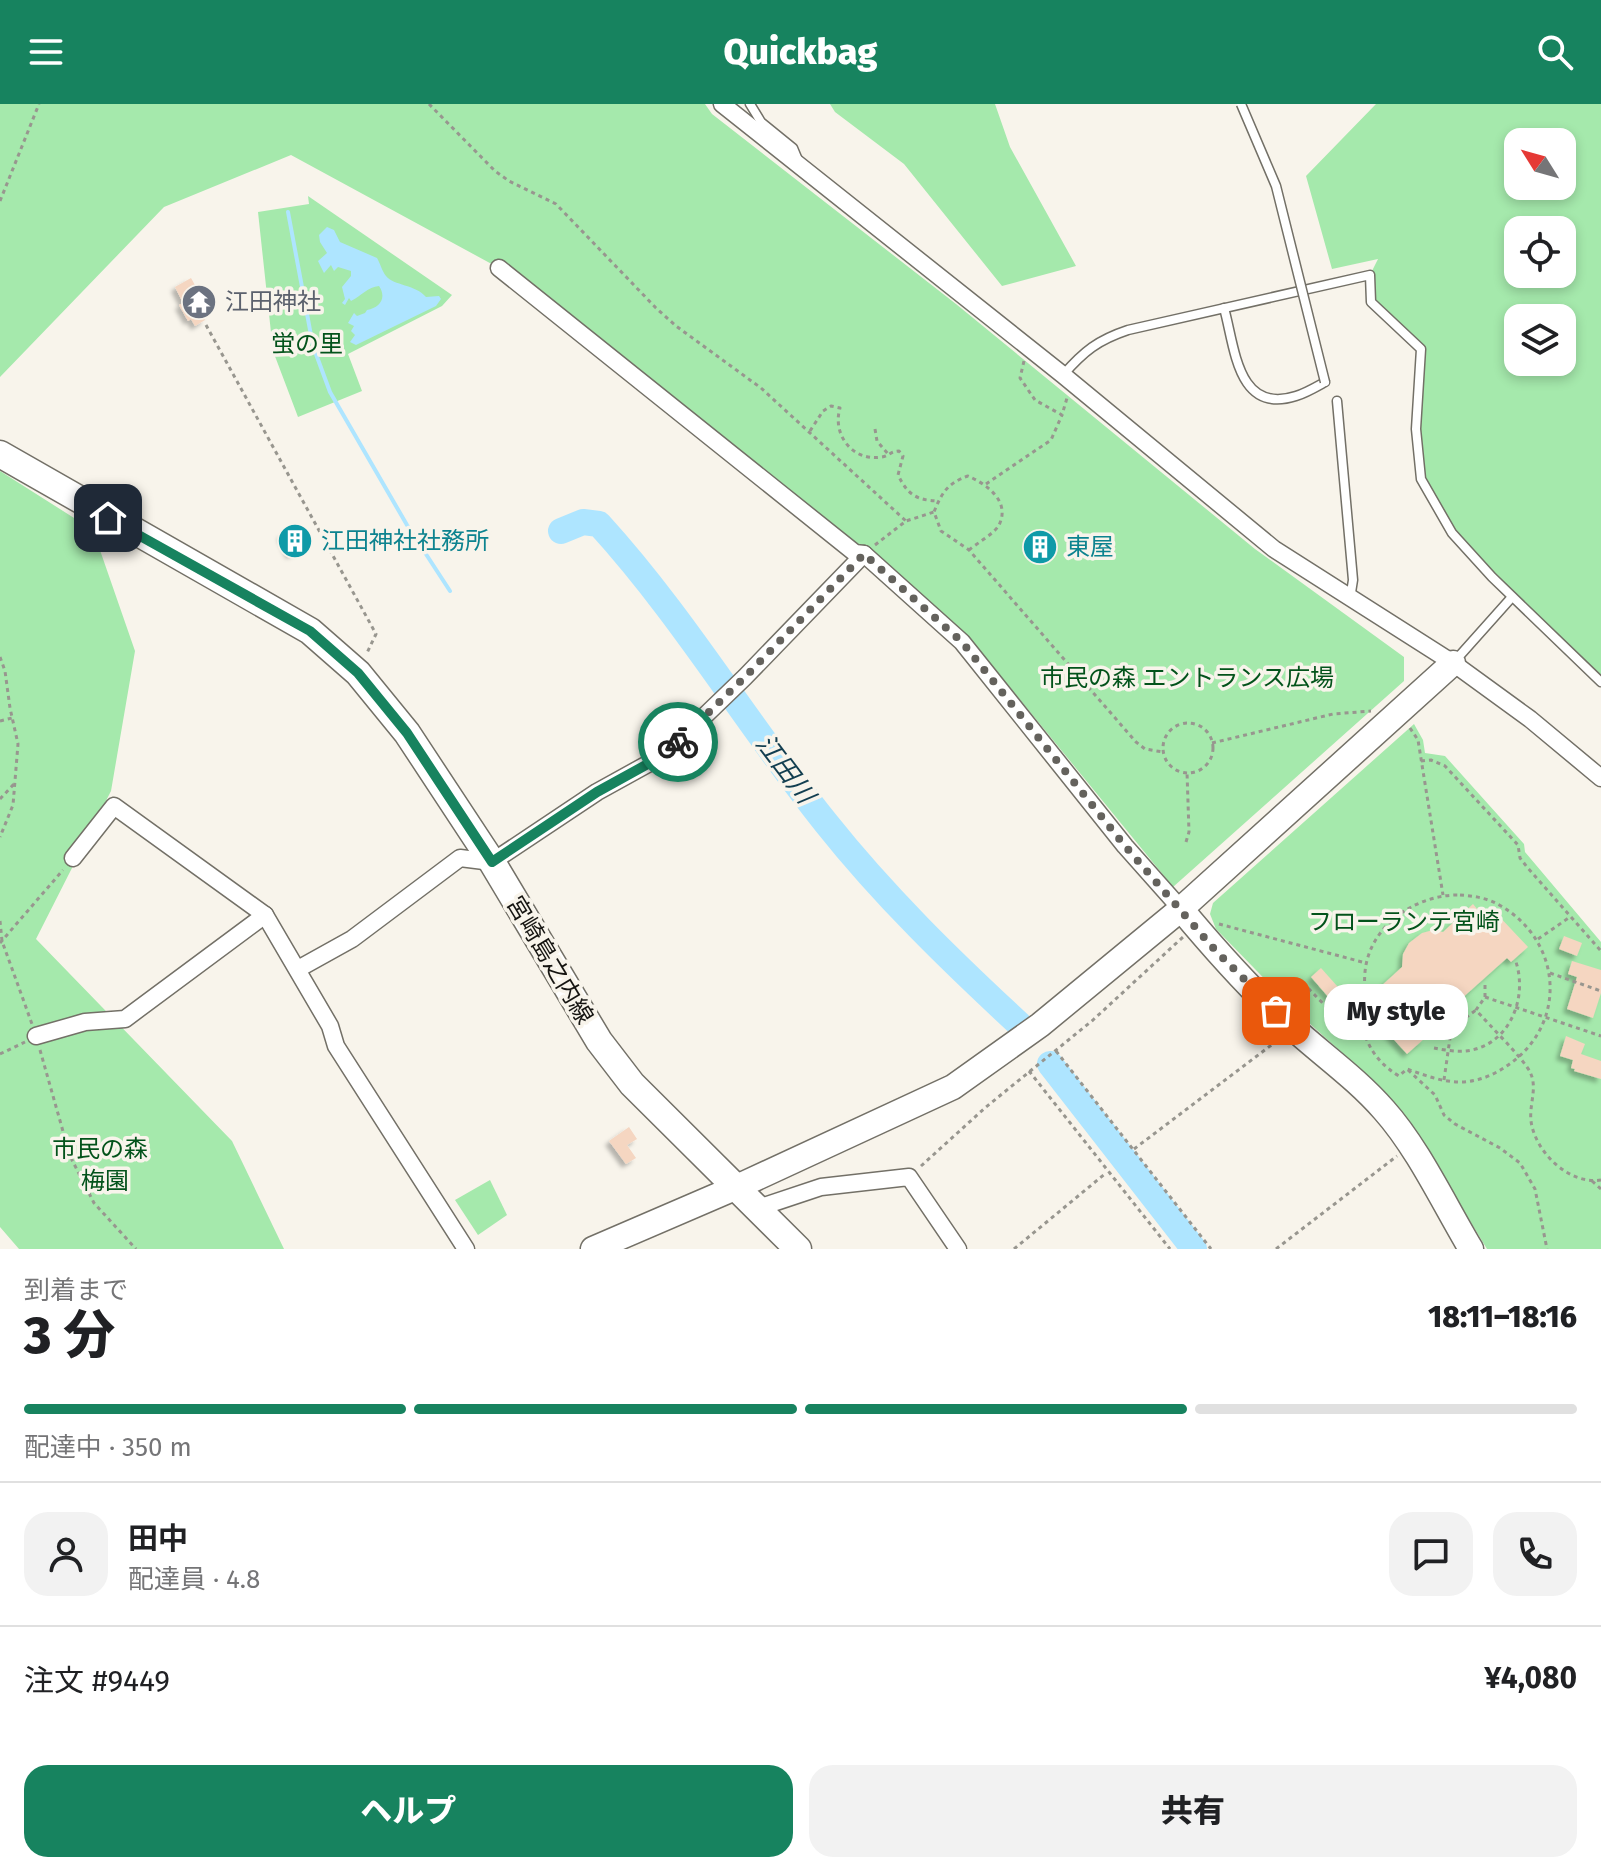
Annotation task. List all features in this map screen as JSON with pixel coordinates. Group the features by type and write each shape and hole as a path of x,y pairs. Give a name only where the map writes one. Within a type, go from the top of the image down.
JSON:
{"main road":[{"name":"宮崎島之内線","path":"0,454 310,631 358,673 407,733 492,862 599,1041 632,1084 798,1249"}],"street":[{"path":"722,104 1063,375 1274,549 1453,663 1530,719 1601,778"},
{"path":"499,268 855,553 864,554 962,642 1125,846 1194,918 1215,950 1293,1028 1360,1084 1386,1112 1410,1146 1471,1249"},
{"path":"298,969 352,939 460,858 492,862 597,792 664,755 745,677 864,554"},
{"path":"593,1249 737,1187 953,1087 1194,918 1453,663"},
{"path":"73,858 114,806 265,915 330,1026 336,1046 466,1249"},
{"path":"36,1036 85,1022 125,1019 265,915"},
{"path":"758,1208 821,1187 909,1177 958,1249"}],"lane":[{"path":"750,104 761,122 793,148 801,166"},
{"path":"1224,308 1241,374 1249,387 1261,396 1279,399 1297,396 1325,382 1276,186 1241,104"},
{"path":"1063,375 1087,349 1107,337 1128,330 1370,275 1371,302 1421,349 1416,429 1421,479 1452,533 1512,597 1601,682"},
{"path":"1337,401 1353,580 1350,599"},
{"path":"1453,663 1512,597"}],"path":[{"path":"0,201 39,104"},
{"path":"429,104 495,171 556,204 656,308 761,388 906,521"},
{"path":"206,325 376,634 358,673"},
{"path":"1024,361 1020,378 1035,400 1062,415"},
{"path":"986,484 1051,440 1068,396"},
{"path":"809,432 823,411 831,406 840,408 837,418 839,436 852,450 870,457 884,457 899,451 903,456 898,475 906,491 919,500 938,501"},
{"path":"875,429 877,441 888,454"},
{"path":"969,550 998,525 1001,509 997,495 986,484 968,476 952,482 941,494 934,512 941,531 969,550 1136,742 1145,749 1163,752"},
{"path":"864,554 906,521 934,512"},
{"path":"0,657 18,744 13,805 0,837"},
{"path":"1212,743 1333,714 1375,711"},
{"path":"0,721 12,718"},
{"path":"1187,723 1207,732 1212,743 1212,755 1201,770 1187,772 1172,765 1163,752 1168,733 1187,723"},
{"path":"1408,725 1418,740 1443,895"},
{"path":"1421,761 1431,760 1445,766 1462,782 1518,845 1520,858 1601,951"},
{"path":"1186,842 1189,832 1187,772"},
{"path":"0,799 15,784"},
{"path":"1,942 73,858"},
{"path":"1443,895 1489,900 1517,917 1538,939 1550,973 1545,1018 1532,1044 1499,1072 1460,1082 1407,1069 1399,1076 1385,1067 1365,1039 1358,1004 1365,998 1367,963 1380,935 1394,918 1411,906 1443,895"},
{"path":"1538,939 1570,917"},
{"path":"909,1177 1167,953 1194,918 1367,963"},
{"path":"0,921 1,942 36,1036 70,1156 94,1203 136,1249"},
{"path":"1434,1048 1468,1051 1484,1046 1499,1036 1518,1008 1520,983 1516,962"},
{"path":"1550,973 1601,991"},
{"path":"1444,1080 1451,1016 1468,1016 1476,1010 1485,997 1485,985"},
{"path":"1284,1004 1306,986 1351,1032 1365,1039"},
{"path":"1485,997 1601,1036"},
{"path":"1476,1010 1529,1070 1535,1088 1531,1120 1540,1146 1550,1159 1601,1189"},
{"path":"1134,1149 1293,1028"},
{"path":"0,1054 36,1036"},
{"path":"1056,1051 1211,1249"},
{"path":"1407,1069 1435,1095 1444,1115 1520,1163 1535,1189 1547,1249"},
{"path":"1029,1071 1170,1249"},
{"path":"1276,1249 1410,1146"},
{"path":"1014,1249 1107,1172"},
{"path":"1592,1181 1601,1180"}],"green space":[{"name":"市民の森 エントランス広場","path":"0,104 705,104 712,114 956,304 1255,549 1404,657 1404,681 1173,887 968,636 499,268 291,155 164,207 0,377"},
{"path":"830,104 995,104 1010,147 1076,266 1002,286 904,164 835,112"},
{"path":"1376,104 1601,104 1601,682 1452,533 1421,479 1416,429 1421,349 1371,302 1370,275 1378,259 1332,269 1306,176"},
{"name":"蛍の里","path":"308,196 452,295 442,306 348,354 362,391 298,417 273,351 258,212 309,204"},
{"name":"市民の森","path":"0,471 93,530 135,651 111,791 36,939 232,1141 284,1249 19,1249 0,1227"},
{"name":"フローランテ宮崎","path":"1414,724 1423,740 1425,753 1445,756 1524,844 1525,852 1601,942 1601,1249 1487,1249 1397,1107 1216,929 1210,914 1213,903"},
{"path":"490,1180 507,1215 478,1235 455,1200"}],"water":[{"path":"327,227 334,230 340,242 377,258 385,274 394,282 426,297 439,296 441,299 436,306 356,345 350,342 355,335 351,331 354,326 348,323 354,313 357,316 375,307 381,302 382,295 379,286 351,301 349,298 345,305 342,303 345,299 342,287 351,276 351,271 338,267 334,271 331,265 324,273 318,261 327,253 319,235"}],"building":[{"name":"江田神社","path":"191,278 200,294 206,290 213,304 205,308 208,314 203,316 205,320 195,326 191,319 188,321 179,305 183,303 175,287"},
{"name":"江田神社社務所","path":"299,526 308,547 290,555 281,535"},
{"path":"1473,904 1486,920 1495,912 1528,947 1511,962 1507,958 1421,1035 1424,1039 1407,1054 1374,1018 1382,1011 1369,997 1402,967 1403,954 1409,943 1422,933 1433,930 1443,932"},
{"path":"1564,936 1582,943 1577,956 1559,949"},
{"path":"1572,961 1601,970 1601,993 1593,1018 1567,1009 1577,977 1568,974"},
{"path":"1321,968 1354,1005 1343,1014 1311,977"},
{"path":"1566,1036 1585,1044 1581,1054 1601,1061 1601,1079 1574,1071 1571,1068 1573,1060 1560,1056"},
{"path":"629,1127 637,1139 627,1145 636,1158 626,1164 609,1141"}],"waterway":[{"path":"288,212 313,346 330,392 407,525 450,591"},
{"name":"江田川","path":"561,531 583,522 599,524 659,596 797,786 848,850 919,927 1019,1024"},
{"name":"江田川","path":"1050,1064 1194,1249"}],"way so far":[{"path":"678,742 864,554 962,642 1125,846 1215,950 1276,1011"}],"place":[{"name":"江田神社","path":"199,302"},
{"name":"江田神社社務所","path":"295,541"},
{"name":"東屋","path":"1040,547"},
{"name":"My style","path":"1276,1011"}],"route":[{"path":"108,518 310,631 358,673 407,733 492,862 597,792 664,755 678,742"}],"park label":[{"name":"梅園","path":"105,1181"}]}
